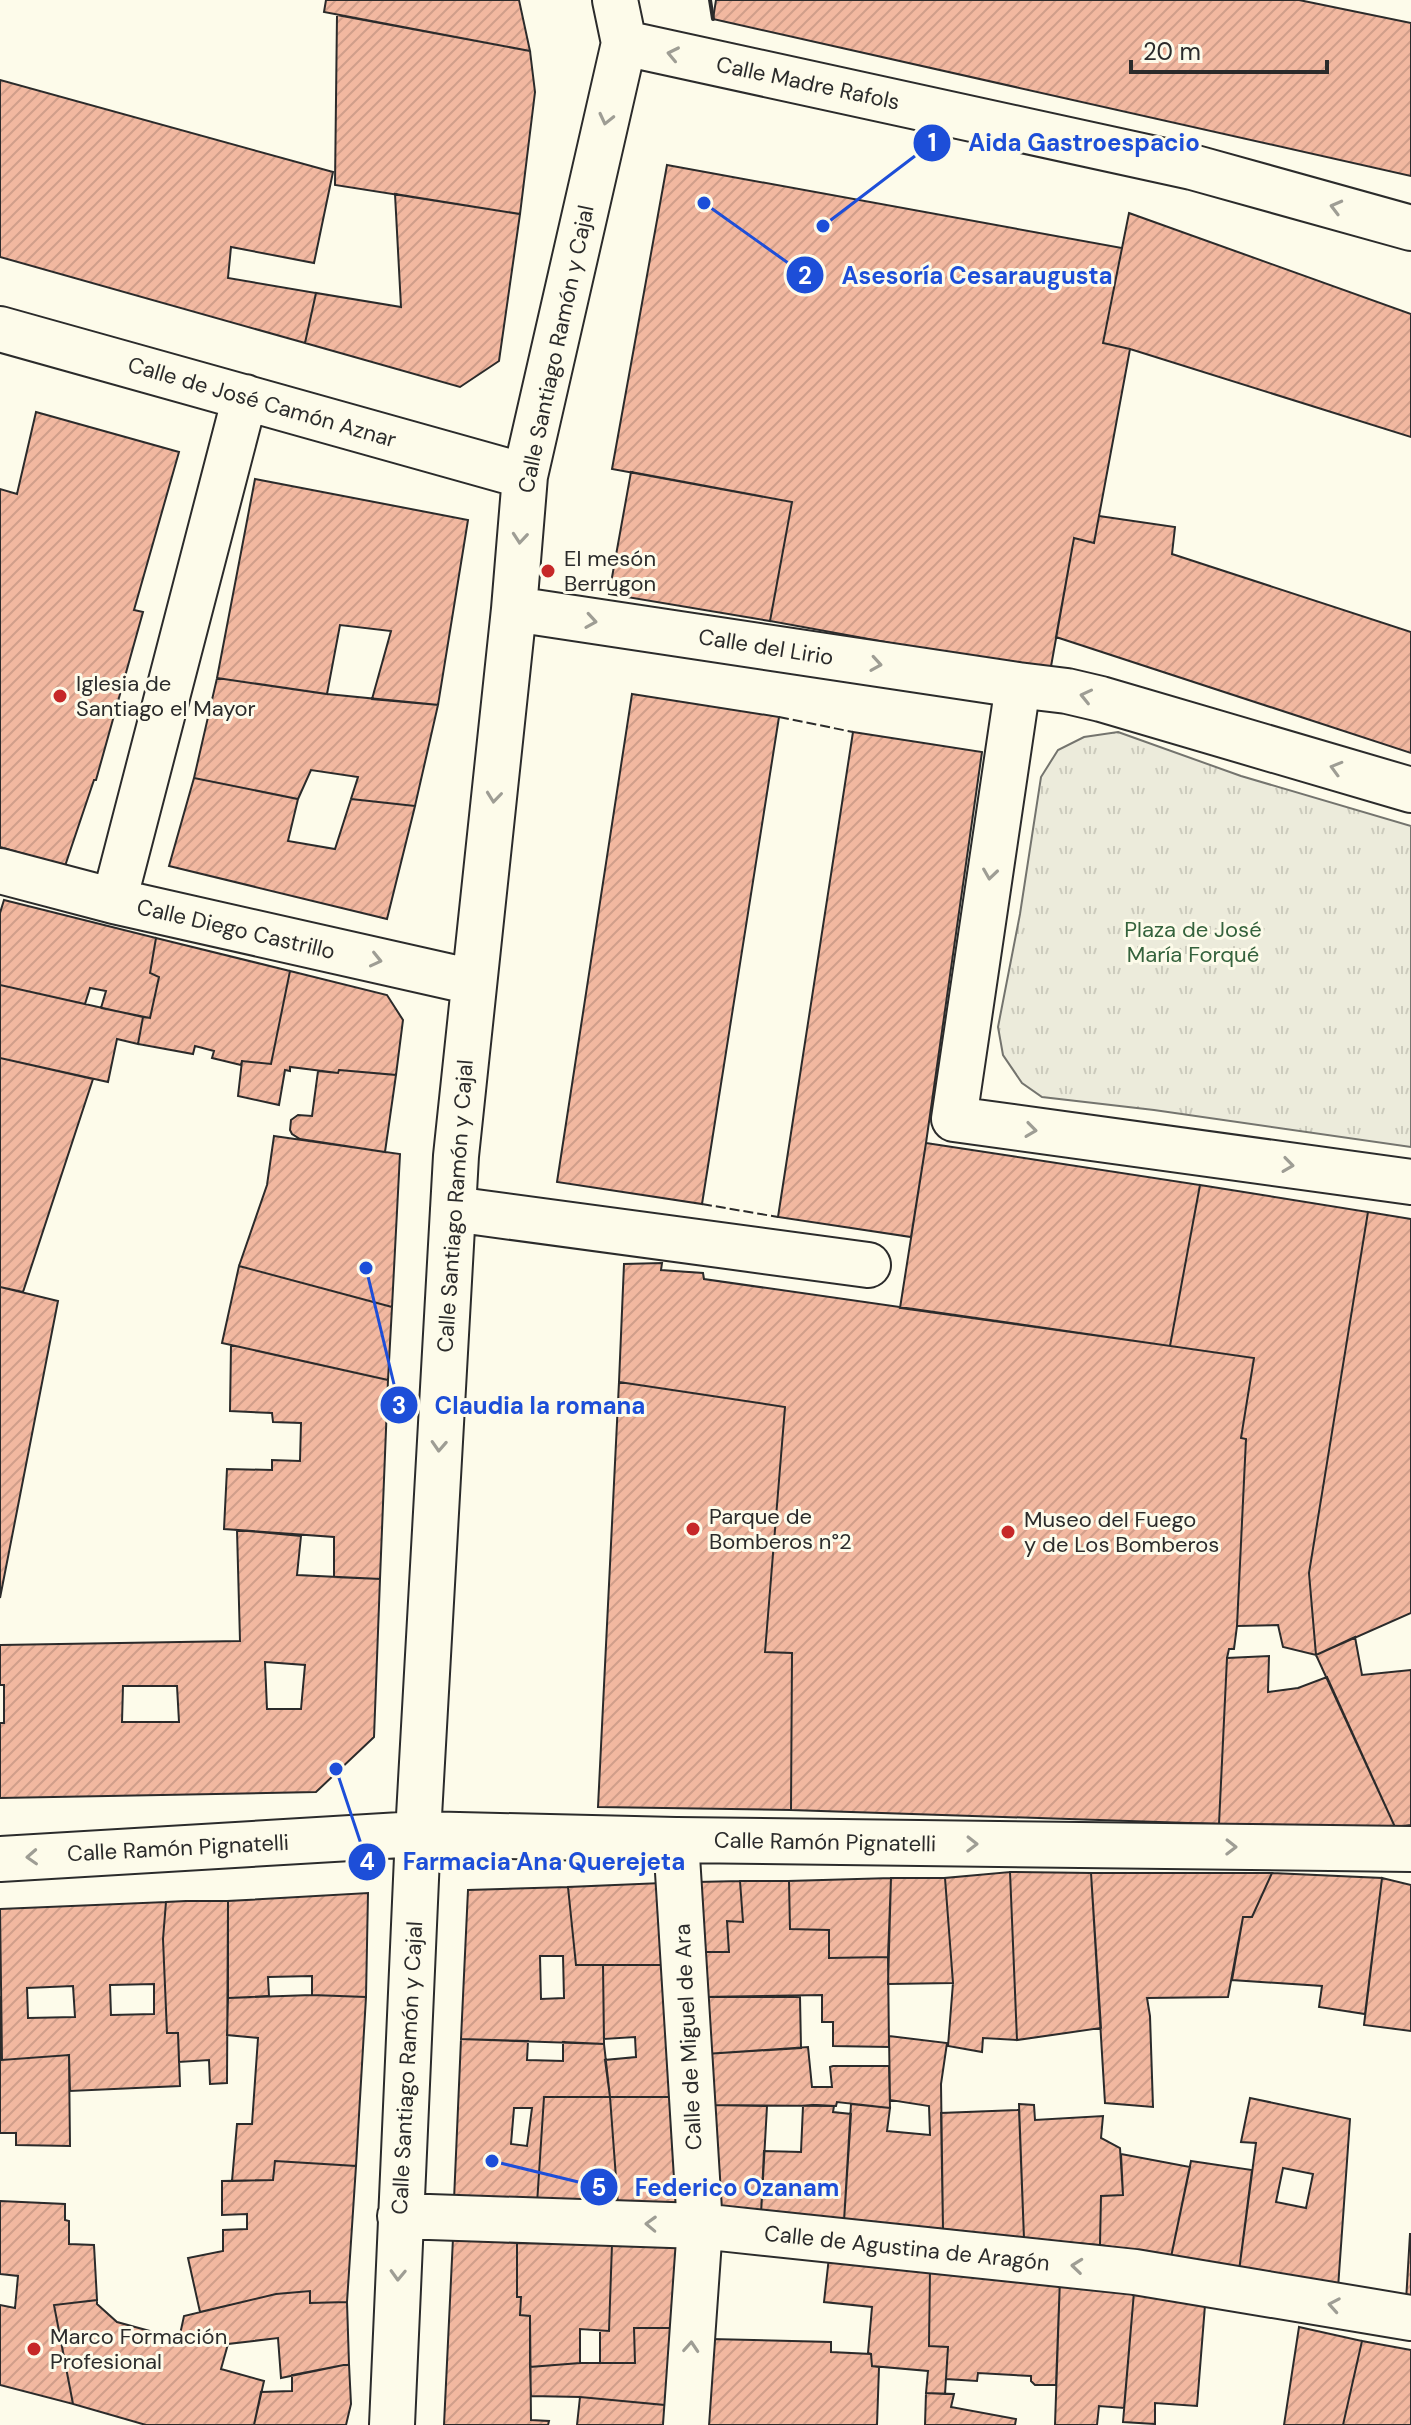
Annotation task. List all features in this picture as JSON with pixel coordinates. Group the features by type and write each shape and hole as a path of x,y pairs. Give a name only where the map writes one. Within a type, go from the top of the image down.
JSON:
{"street":[{"name":"Calle Santiago Ramón y Cajal","path":"392,2425 418,1834 453,1209 473,982 514,609 525,476 624,43 615,0"},
{"name":"Calle Madre Rafols","path":"624,43 1192,167 1411,228"},
{"name":"Calle de José Camón Aznar","path":"0,329 525,476"},
{"path":"114,901 245,397"},
{"name":"Calle del Lirio","path":"514,609 1018,685"},
{"path":"1411,790 1101,699 1018,685 954,1119 1411,1182"},
{"name":"Calle Diego Castrillo","path":"0,871 114,901 473,982"},
{"path":"453,1209 868,1265"},
{"name":"Calle Ramón Pignatelli","path":"0,1859 418,1834 1411,1849"},
{"name":"Calle de Miguel de Ara","path":"676,1840 700,2226 686,2425"},
{"name":"Calle de Agustina de Aragón","path":"400,2216 700,2226 1135,2272 1411,2318"}],"green space":[{"name":"Plaza de José María Forqué","path":"1118,732 1241,776 1411,826 1411,1147 1042,1097 1022,1083 1003,1055 998,1027 1020,914 1041,777 1058,750 1084,737"}],"building":[{"path":"326,0 519,0 530,51 324,12"},
{"path":"716,0 1299,0 1411,23 1411,176 713,19"},
{"path":"337,15 530,51 535,92 520,214 335,185"},
{"path":"0,80 333,172 314,263 231,247 228,278 316,293 305,343 0,257"},
{"path":"667,165 1122,248 1103,343 1130,349 1094,543 1074,538 1050,672 770,621 792,502 612,469"},
{"path":"395,194 520,214 499,361 460,387 305,343 316,293 401,307"},
{"path":"1129,213 1411,314 1411,437 1103,343"},
{"name":"Iglesia de Santiago el Mayor","path":"36,412 179,452 134,610 143,612 96,780 65,866 0,847 0,489 17,494"},
{"path":"631,472 792,502 770,621 609,594"},
{"path":"255,479 468,520 438,705 372,699 391,631 340,625 327,694 217,678"},
{"path":"1099,516 1175,527 1172,554 1411,632 1411,753 1056,637 1074,538 1094,543"},
{"path":"217,678 327,694 438,705 415,806 351,799 358,777 311,770 298,799 194,778"},
{"path":"632,694 779,717 702,1204 557,1182"},
{"path":"853,732 982,752 911,1237 778,1217"},
{"path":"194,778 298,799 288,841 335,849 351,799 415,806 387,919 169,866"},
{"path":"4,900 156,938 150,973 159,977 150,1018 101,1008 106,991 90,988 85,1004 0,985 0,913"},
{"path":"156,938 290,971 271,1064 242,1061 241,1065 212,1058 214,1051 195,1046 193,1054 138,1044 143,1017 150,1018 159,977 150,973"},
{"path":"290,971 387,995 403,1020 396,1075 290,1067 290,1071 285,1070 279,1105 238,1096 242,1061 271,1064"},
{"path":"0,985 143,1017 138,1044 117,1039 108,1082 0,1058"},
{"path":"0,1058 93,1079 23,1292 0,1287"},
{"path":"339,1070 396,1075 385,1152 300,1139 292,1134 291,1120 298,1115 312,1116 318,1071 338,1073"},
{"path":"274,1136 400,1154 392,1307 239,1266 267,1185"},
{"path":"926,1143 1200,1185 1170,1346 900,1308"},
{"path":"1200,1185 1368,1212 1309,1573 1316,1655 1283,1647 1278,1625 1237,1626 1246,1439 1241,1438 1254,1358 1170,1346"},
{"path":"1368,1212 1411,1219 1411,1613 1316,1655 1309,1573"},
{"name":"Museo del Fuego y de Los Bomberos","path":"662,1263 661,1270 703,1273 704,1279 1254,1358 1241,1438 1246,1439 1237,1626 1234,1649 1229,1649 1227,1658 1219,1824 791,1810 792,1653 765,1652 785,1407 619,1382 624,1264"},
{"path":"239,1266 392,1307 388,1380 222,1343"},
{"path":"0,1287 58,1301 0,1598"},
{"path":"231,1345 388,1380 380,1579 334,1577 334,1537 224,1529 227,1469 272,1470 272,1460 300,1461 301,1423 273,1422 272,1413 230,1411"},
{"name":"Parque de Bomberos n°2","path":"619,1382 785,1407 765,1652 792,1653 791,1810 598,1807"},
{"path":"237,1530 301,1536 297,1575 380,1579 374,1737 316,1792 0,1798 0,1723 4,1723 4,1685 0,1685 0,1645 240,1641","holes":["265,1662 305,1665 301,1709 267,1709","123,1686 177,1686 179,1722 122,1722"]},
{"path":"1355,1637 1362,1675 1411,1670 1411,1825 1395,1827 1316,1655"},
{"path":"1269,1656 1268,1692 1298,1688 1327,1677 1395,1827 1219,1824 1227,1658"},
{"path":"1010,1872 1091,1873 1101,2028 1017,2040"},
{"path":"1010,1872 1017,2040 983,2038 982,2052 948,2046 953,1983 945,1878"},
{"path":"1091,1873 1272,1873 1252,1917 1243,1917 1228,1997 1147,1998 1153,2107 1105,2103"},
{"path":"1272,1873 1382,1878 1365,2014 1319,2007 1322,1986 1232,1980 1243,1917 1252,1917"},
{"path":"891,1878 888,1957 829,1958 829,1930 790,1929 789,1881"},
{"path":"891,1878 945,1878 953,1983 888,1984"},
{"path":"1382,1878 1411,1885 1411,2031 1364,2025"},
{"path":"740,1881 789,1881 790,1929 829,1930 829,1958 888,1957 889,2047 833,2046 833,2022 822,2022 822,1995 702,1997 700,1952 729,1952 727,1921 743,1922"},
{"path":"740,1881 743,1922 727,1921 729,1952 700,1952 697,1882"},
{"path":"662,1883 668,1965 576,1965 568,1887"},
{"path":"568,1887 576,1965 603,1965 604,2044 461,2039 468,1890","holes":["540,1956 563,1956 564,1998 541,1999"]},
{"path":"368,1893 366,1997 312,1995 312,1976 268,1977 269,1996 228,1998 228,1901"},
{"path":"228,1901 227,2083 210,2084 209,2060 179,2062 178,2033 167,2033 163,1939 166,1902"},
{"path":"166,1902 163,1939 167,2033 178,2033 180,2086 70,2091 69,2055 2,2060 0,1909","holes":["154,1984 154,2014 111,2015 110,1985","73,1986 75,2017 28,2018 27,1988"]},
{"path":"603,1965 668,1965 677,2097 610,2097 605,2060 636,2057 635,2037 604,2039"},
{"path":"0,1996 2,2060 69,2055 70,2146 16,2145 16,2133 0,2133"},
{"path":"366,1997 356,2166 275,2161 273,2180 232,2181 237,2124 252,2124 258,2038 227,2035 228,1998"},
{"path":"702,1997 800,1997 801,2048 706,2054"},
{"path":"889,2036 947,2043 941,2084 943,2229 844,2221 851,2104 890,2108 887,2131 930,2135 929,2106 890,2100"},
{"path":"461,2039 528,2041 527,2060 563,2061 563,2042 604,2044 610,2097 544,2097 537,2204 454,2200","holes":["514,2108 532,2108 527,2146 511,2144"]},
{"path":"808,2047 812,2087 832,2087 830,2067 833,2066 889,2066 890,2108 837,2102 836,2106 710,2105 706,2054"},
{"path":"544,2097 610,2097 618,2205 537,2204"},
{"path":"610,2097 677,2097 678,2206 618,2205"},
{"path":"1250,2098 1350,2119 1338,2288 1239,2271 1256,2143 1241,2142","holes":["1283,2168 1313,2174 1306,2208 1276,2202"]},
{"path":"1019,2104 1034,2105 1035,2120 1103,2116 1101,2138 1120,2148 1123,2195 1101,2196 1100,2245 1024,2239"},
{"path":"710,2105 767,2106 761,2214 715,2208"},
{"path":"803,2106 834,2106 833,2112 851,2114 844,2221 761,2214 764,2151 801,2152"},
{"path":"1019,2110 1024,2239 943,2229 941,2113"},
{"path":"1121,2154 1190,2167 1171,2257 1100,2245 1101,2196 1123,2195"},
{"path":"275,2161 356,2166 347,2302 310,2303 310,2291 276,2294 200,2312 188,2258 223,2251 223,2230 247,2229 247,2214 222,2215 222,2181 273,2180"},
{"path":"1191,2161 1252,2170 1239,2271 1171,2257"},
{"path":"0,2201 65,2204 69,2244 94,2245 97,2300 54,2305 73,2404 0,2385 0,2305 15,2308 18,2276 0,2274"},
{"path":"1411,2234 1411,2302 1406,2301"},
{"path":"453,2238 517,2243 520,2315 530,2316 531,2420 549,2421 548,2425 444,2425"},
{"path":"517,2243 612,2244 609,2331 580,2329 580,2363 530,2367 530,2316 520,2315 521,2297 517,2297"},
{"path":"612,2244 676,2247 683,2255 680,2328 634,2328 635,2363 600,2363 600,2331 609,2331"},
{"path":"829,2257 930,2270 929,2346 948,2347 945,2394 926,2393 928,2371 872,2366 871,2354 868,2353 872,2307 824,2302"},
{"path":"930,2270 1060,2278 1056,2385 1035,2385 1031,2376 978,2373 977,2381 946,2379 948,2347 929,2346"},
{"path":"1060,2278 1134,2292 1124,2408 1099,2406 1097,2425 1055,2425"},
{"path":"310,2291 310,2303 347,2302 349,2364 281,2378 278,2338 228,2344 221,2369 264,2381 254,2425 146,2425 73,2404 54,2305 97,2300 97,2304 117,2322 179,2339 184,2316 276,2294"},
{"path":"1134,2292 1205,2305 1197,2406 1155,2403 1155,2424 1123,2422"},
{"path":"1299,2327 1362,2341 1343,2425 1284,2425"},
{"path":"634,2328 680,2328 675,2406 531,2396 530,2367 635,2363"},
{"path":"711,2339 831,2342 831,2352 871,2354 872,2366 879,2367 877,2425 708,2425"},
{"path":"1362,2341 1411,2350 1411,2425 1343,2425"},
{"path":"349,2364 351,2404 346,2425 254,2425 261,2392 292,2391 292,2375"},
{"path":"926,2393 954,2394 951,2407 1016,2419 1015,2425 925,2425"},
{"path":"580,2397 675,2406 672,2425 577,2425"}],"fence":[{"path":"779,717 853,732"},
{"path":"702,1204 778,1217"}],"wall":[{"path":"710,0 713,19"}],"place":[{"name":"Asesoría Cesaraugusta","path":"704,203"},
{"name":"Aida Gastroespacio","path":"823,226"},
{"name":"El mesón Berrugon","path":"548,571"},
{"name":"Iglesia de Santiago el Mayor","path":"60,696"},
{"name":"Claudia la romana","path":"366,1268"},
{"name":"Parque de Bomberos n°2","path":"693,1529"},
{"name":"Museo del Fuego y de Los Bomberos","path":"1008,1532"},
{"name":"Farmacia Ana Querejeta","path":"336,1769"},
{"name":"Federico Ozanam","path":"492,2161"},
{"name":"Marco Formación Profesional","path":"34,2349"}]}
